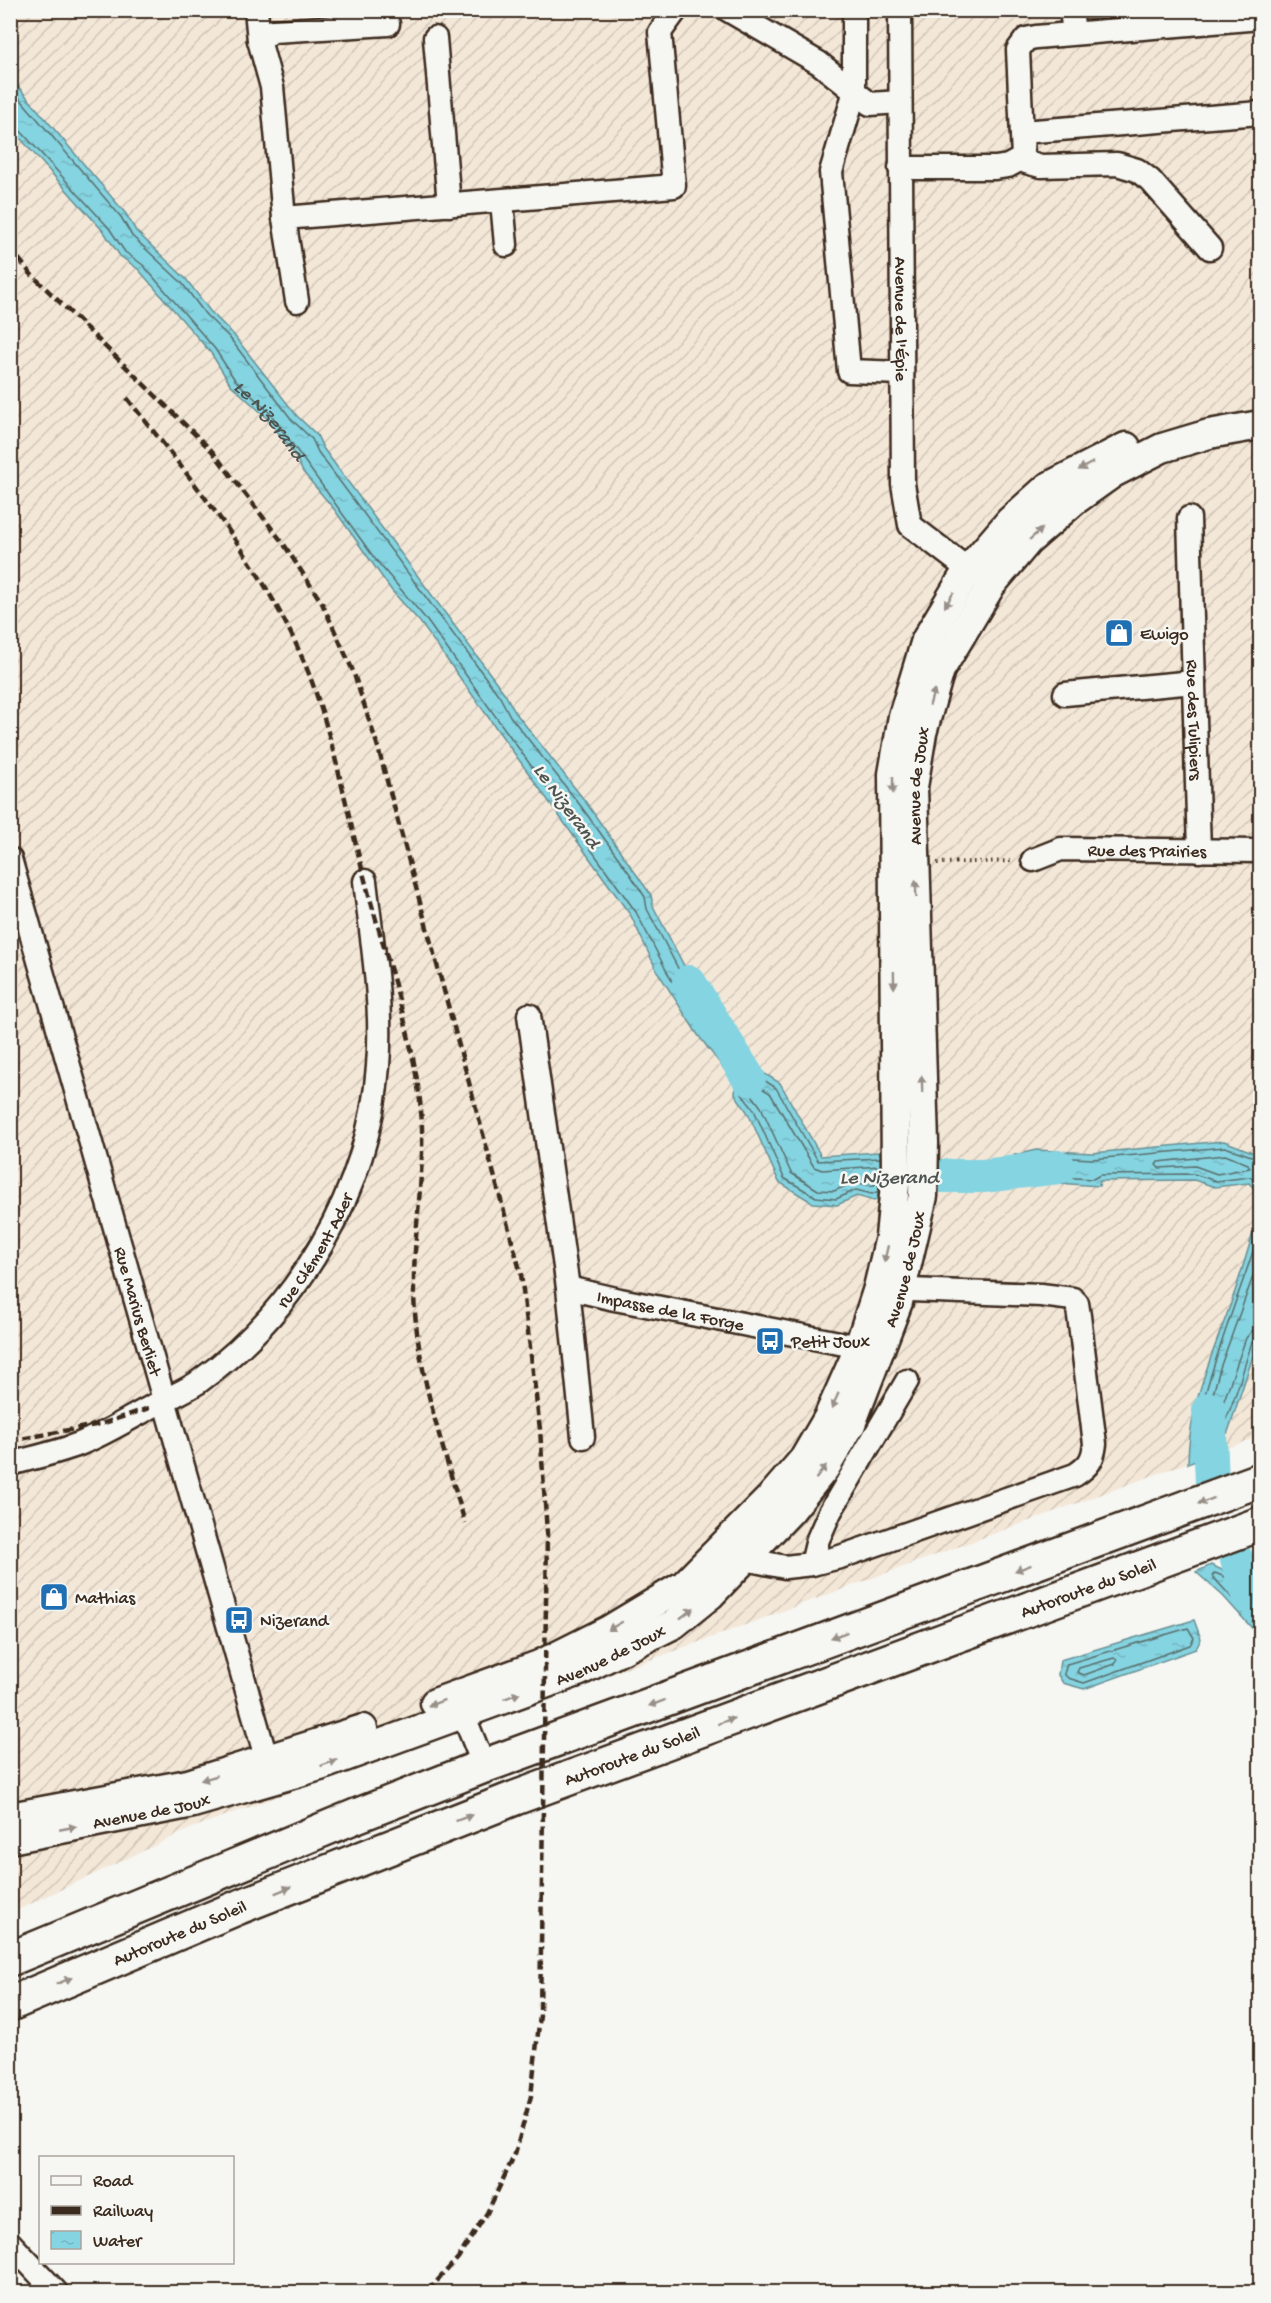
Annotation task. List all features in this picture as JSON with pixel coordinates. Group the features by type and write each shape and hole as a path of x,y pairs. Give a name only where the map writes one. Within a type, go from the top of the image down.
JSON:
{"highway":[{"path":"10,1959 356,1816 484,1766 1260,1480"},
{"name":"Autoroute du Soleil","path":"10,2004 250,1903 515,1798 1260,1524"}],"main road":[{"name":"Avenue de Joux","path":"10,1839 144,1814 269,1772 464,1714 580,1671 674,1624 710,1595 737,1550 804,1459 869,1349 923,1196 924,1143 913,787 922,733 940,670 979,578 1010,521 1048,488 1125,447 1179,426 1260,408"},
{"name":"Avenue de Joux","path":"889,1289 896,1141 893,774 903,716 926,640 979,578 1113,473 1162,448 1209,434 1260,425"},
{"name":"Avenue de Joux","path":"10,1817 188,1784 269,1772 336,1740 539,1665 609,1630 737,1550"}],"street":[{"path":"256,10 259,40 272,87 284,218 297,301"},
{"path":"728,10 819,63 854,94 870,104 900,102"},
{"path":"854,10 854,94 831,172 849,371 901,372"},
{"name":"Avenue de l'Épie","path":"900,10 903,484 910,525 979,578"},
{"path":"1071,10 1074,33"},
{"path":"284,218 674,186 660,32 666,14"},
{"path":"1210,248 1150,180 1137,170 1118,164 1041,166 1026,162 1023,158 1018,50 1020,44 1026,39 1193,17 1260,18"},
{"path":"259,40 273,31 388,24"},
{"path":"435,38 449,206"},
{"path":"1022,132 1260,113"},
{"path":"900,168 995,168 1008,166 1023,158"},
{"path":"501,201 506,245"},
{"name":"Rue des Tulipiers","path":"1189,518 1199,851"},
{"path":"1065,693 1194,682"},
{"name":"Rue des Prairies","path":"1034,860 1060,849 1260,851"},
{"name":"Rue Marius Berliet","path":"10,859 269,1772"},
{"name":"rue Clément Ader","path":"10,1464 83,1443 196,1383 247,1339 292,1292 328,1234 353,1178 369,1123 378,1068 380,1031 365,881"},
{"name":"Impasse de la Forge","path":"528,1015 568,1288 583,1437"},
{"name":"Impasse de la Forge","path":"568,1288 869,1349"},
{"path":"737,1550 785,1567 812,1564 840,1557 999,1502 1075,1475 1087,1468 1093,1457 1095,1444 1077,1303 1069,1297 889,1289"},
{"path":"812,1564 818,1539 830,1512 875,1437 901,1386 907,1381"},
{"path":"464,1714 484,1766"},
{"path":"10,2243 56,2292"}],"path":[{"path":"915,864 1034,860"}],"shaded area":[{"path":"10,11 1260,11 1260,1436 192,1828 11,1913"}],"water":[{"path":"10,77 126,214 136,231 186,279 210,311 233,334 297,416 317,435 323,448 505,694 515,712 585,801 651,895 653,906 720,1035 747,1063 780,1083 821,1156 892,1151 895,1188 874,1201 857,1196 837,1205 813,1203 779,1182 748,1113 735,1094 736,1082 728,1068 725,1070 698,1035 657,971 631,916 420,622 392,591 334,509 303,472 292,450 265,416 230,384 211,353 138,269 120,256 104,232 11,128"},
{"path":"1224,1141 1260,1155 1260,1195 1249,1183 1215,1187 1194,1180 1100,1181 1099,1186 1013,1180 1014,1155 1036,1150 1092,1153"},
{"path":"1260,1208 1260,1335 1228,1432 1211,1455 1188,1464 1192,1425 1201,1387 1236,1288"},
{"path":"1211,1565 1231,1574 1248,1566 1260,1572 1260,1637 1223,1596 1196,1572"},
{"path":"1194,1620 1201,1639 1196,1649 1084,1689 1063,1683 1058,1675 1060,1660"}],"waterway":[{"name":"Le Nizerand","path":"689,982 749,1079"},
{"name":"Le Nizerand","path":"891,1176 983,1176 1059,1167"},
{"name":"Le Nizerand","path":"1209,1409 1212,1484"},
{"name":"Le Nizerand","path":"1237,1560 1249,1595 1260,1606"}],"railway":[{"path":"10,248 31,274 212,451 283,543 322,603 353,671 377,744 521,1274 540,1429 547,1533 540,2015 531,2096 515,2154 487,2213 458,2258 427,2292"},
{"path":"127,398 204,496 273,600 309,674 326,726 366,884 404,1019 416,1073 422,1123 414,1276 418,1339 430,1401 465,1523"},
{"path":"10,1441 101,1424 149,1408"}],"place":[{"name":"Ewigo","path":"1119,633"},
{"name":"Petit Joux","path":"770,1341"},
{"name":"Mathias","path":"54,1597"},
{"name":"Nizerand","path":"239,1620"}]}
